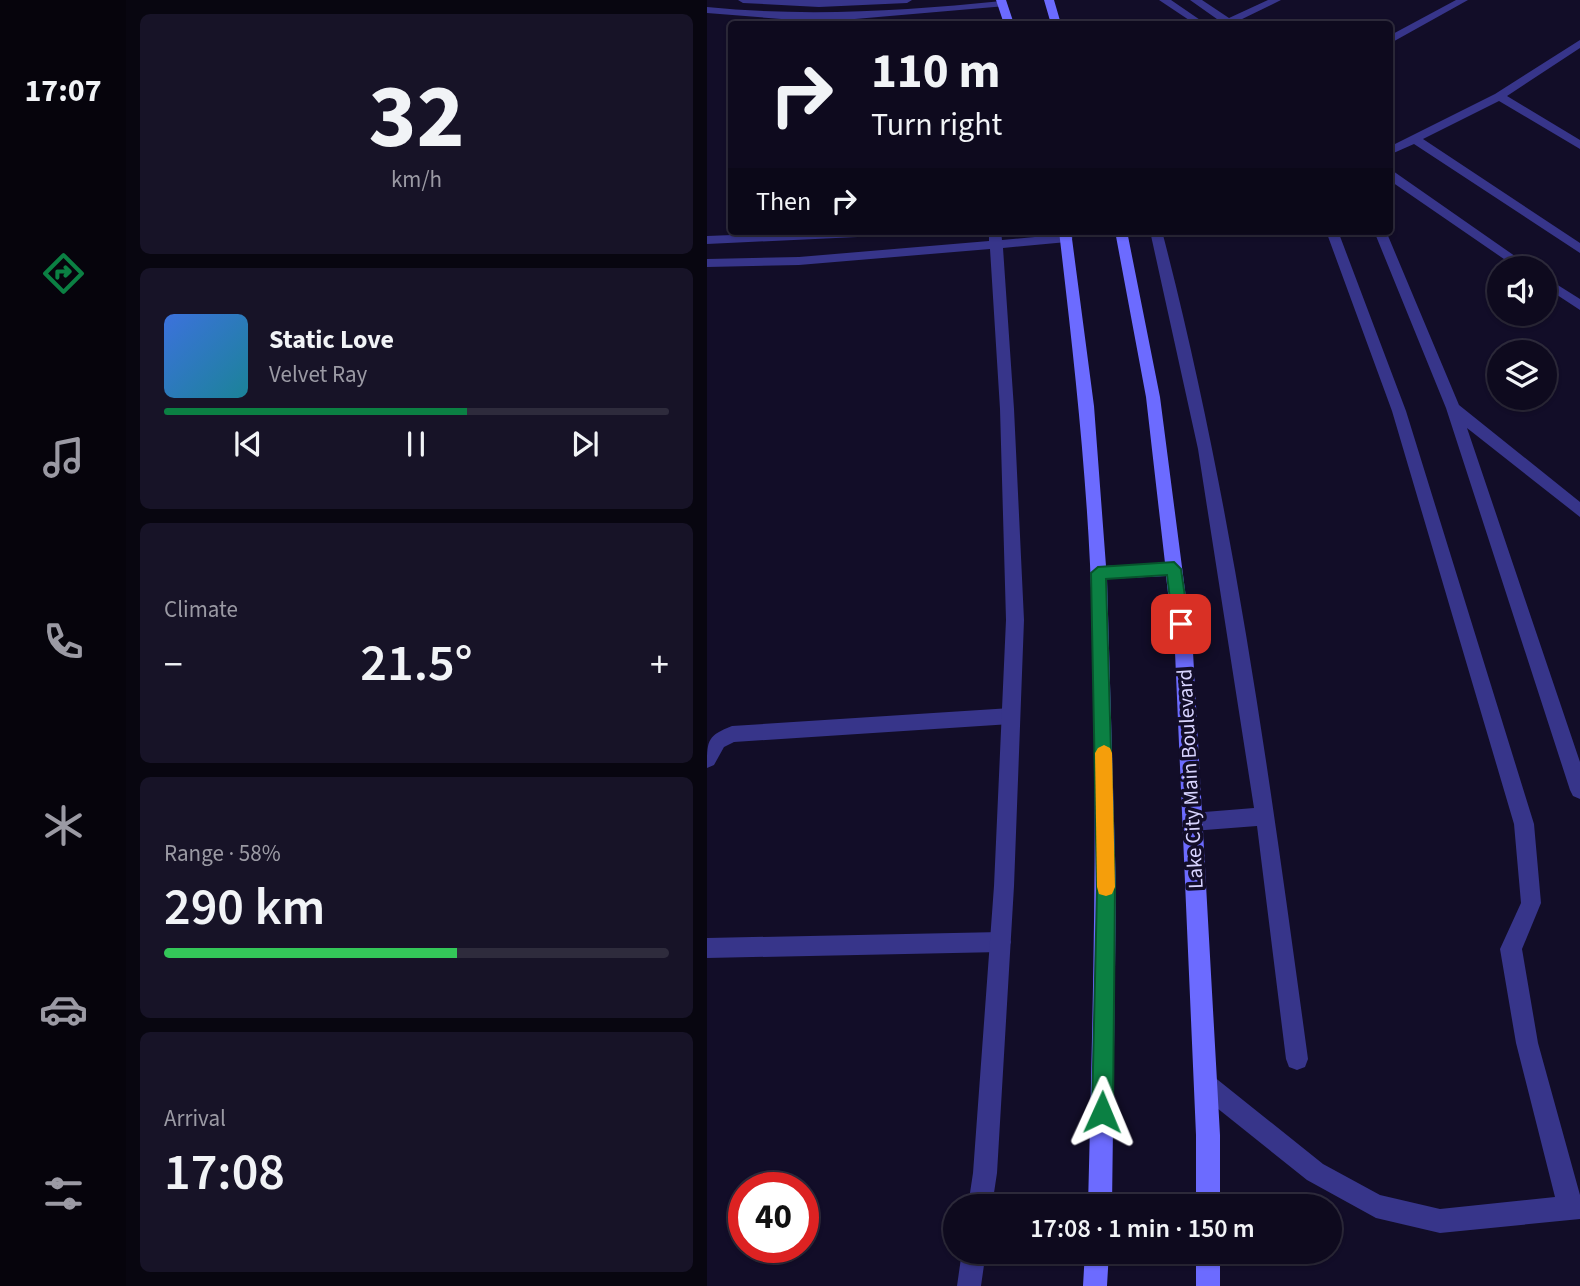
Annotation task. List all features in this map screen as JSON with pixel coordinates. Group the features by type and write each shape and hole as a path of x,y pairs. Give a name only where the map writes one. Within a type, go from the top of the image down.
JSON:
{"street":[{"path":"743,0 819,4 907,0"},
{"path":"1048,0 1055,21"},
{"path":"1164,0 1196,21"},
{"path":"1195,0 1227,21"},
{"path":"1234,21 1276,0"},
{"path":"1393,39 1463,0"},
{"path":"707,10 754,16 818,18 1002,2 1008,21"},
{"path":"1393,150 1499,96 1579,44"},
{"path":"1499,96 1580,145"},
{"path":"1415,139 1580,249"},
{"path":"1393,177 1509,256"},
{"path":"707,240 772,235"},
{"path":"707,263 799,261 996,238 1066,235 1087,406 1098,573 1106,890 1100,1194"},
{"name":"Lake City Main Boulevard","path":"1122,235 1153,397 1184,652 1205,1084 1208,1194"},
{"path":"1157,235 1176,305 1212,480 1265,816 1297,1059"},
{"path":"1205,1084 1315,1172 1376,1206 1440,1221 1575,1208 1527,1043 1511,949 1531,903 1524,824 1399,411 1333,235"},
{"path":"1382,235 1453,408 1579,780"},
{"path":"981,1194 1001,942 1015,620 1007,409 996,238"},
{"path":"1557,289 1580,305"},
{"path":"1453,408 1580,511"},
{"path":"1098,573 1174,569"},
{"path":"707,759 717,740 732,734 1011,716"},
{"path":"1192,822 1265,816"},
{"path":"707,948 1001,942"},
{"path":"969,1286 972,1264"},
{"path":"1095,1286 1096,1264"},
{"path":"1208,1264 1208,1286"}],"slow traffic":[{"path":"1104,753 1106,887"}],"route":[{"path":"1102,1112 1106,890 1098,573 1174,569 1181,624"}]}
